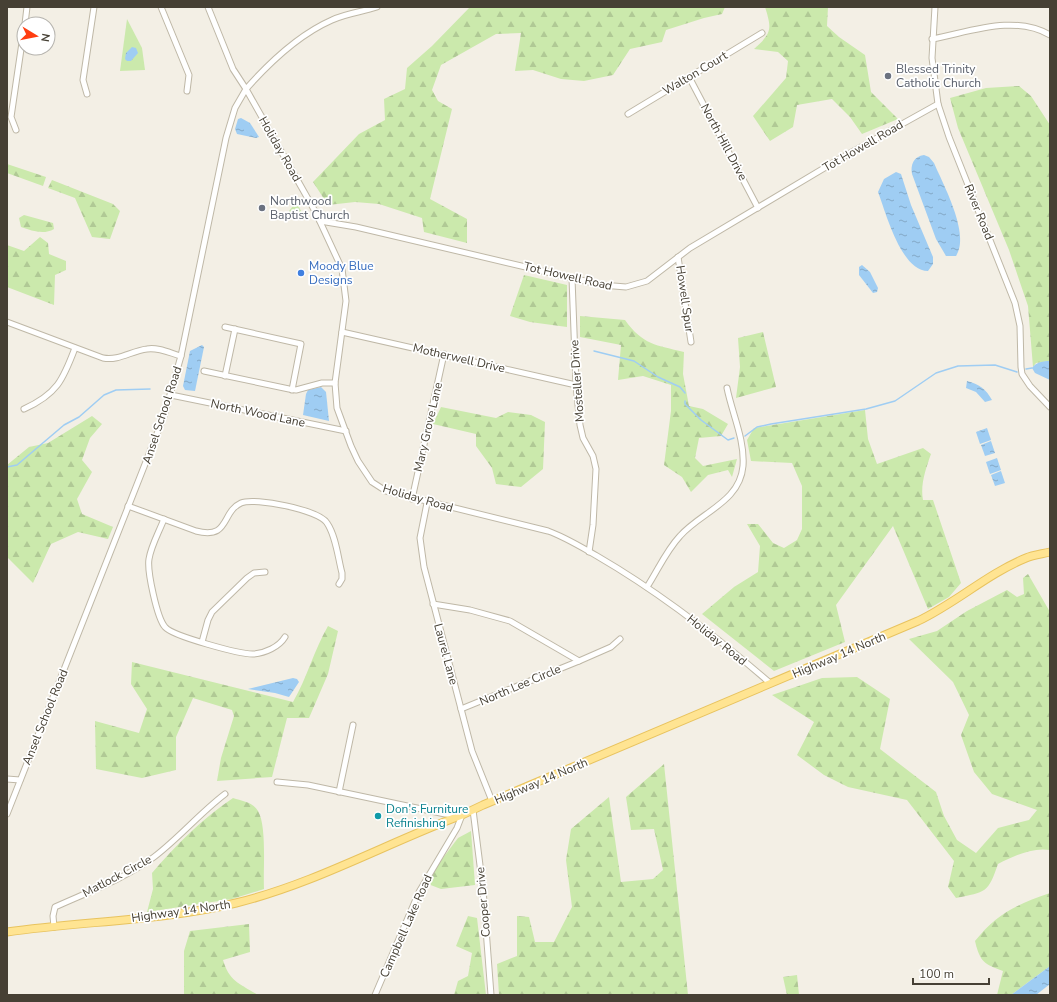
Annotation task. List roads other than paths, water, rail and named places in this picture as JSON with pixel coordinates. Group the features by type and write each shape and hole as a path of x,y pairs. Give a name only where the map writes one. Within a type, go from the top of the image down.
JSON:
{"main road":[{"name":"Highway 14 North","path":"7,932 182,913 236,903 295,885 462,816 492,801 918,621 949,605 1008,567 1026,558 1050,552"}],"street":[{"path":"87,94 83,80 94,7"},
{"path":"161,7 189,75 187,91"},
{"path":"208,7 233,69 246,89"},
{"name":"Ansel School Road","path":"7,814 154,443 170,395 181,356 226,138 235,108 246,89 284,52 301,39 327,22 354,10 377,7"},
{"name":"River Road","path":"935,7 932,39 933,70 938,104 949,138 1015,303 1020,326 1022,374 1030,386 1050,407"},
{"path":"932,39 1003,25 1028,26 1050,35"},
{"name":"Walton Court","path":"628,114 762,33"},
{"path":"16,130 11,117 20,56"},
{"name":"North Hill Drive","path":"689,77 758,208"},
{"name":"Holiday Road","path":"246,89 320,220 337,254 345,280 346,301 335,383 337,408 358,461 372,482 386,492 548,531 589,552 647,587 688,616 770,683"},
{"name":"Tot Howell Road","path":"320,220 614,287 633,286 655,276 690,248 840,158 938,104"},
{"name":"Howell Spur","path":"678,257 690,342"},
{"name":"Mosteller Drive","path":"572,278 576,385 582,432 593,456 596,469 593,525 589,552"},
{"path":"7,322 75,348 110,359 148,349 162,350 181,356"},
{"path":"225,327 301,344 292,390"},
{"path":"225,376 235,329"},
{"name":"Motherwell Drive","path":"342,332 576,385"},
{"path":"24,409 45,398 58,387 75,348"},
{"name":"Mary Grove Lane","path":"412,499 444,354"},
{"path":"204,371 292,390 322,383 335,383"},
{"path":"647,587 679,536 696,520 724,502 741,475 742,451 727,388"},
{"name":"North Wood Lane","path":"170,395 346,431"},
{"path":"128,506 201,532 212,532 222,527 238,505 251,501 318,515 326,521 331,531 342,573 342,579 339,584"},
{"name":"Laurel Lane","path":"427,502 420,548 433,604 472,751 492,801"},
{"path":"164,519 148,562 160,619 166,628 172,633 202,642 254,654 282,643 285,637"},
{"path":"202,642 208,620 212,612 247,578 254,574 265,572"},
{"name":"North Lee Circle","path":"433,604 470,610 510,621 579,661"},
{"name":"North Lee Circle","path":"461,709 611,648 620,639"},
{"path":"339,792 353,725"},
{"path":"7,779 20,780"},
{"path":"277,782 308,785 462,816"},
{"name":"Matlock Circle","path":"54,927 53,916 55,907 120,877 142,865 167,846 225,794"},
{"name":"Cooper Drive","path":"473,810 483,889 492,995"},
{"name":"Campbell Lake Road","path":"375,995 419,892 457,828 462,816"}],"water":[{"path":"132,47 136,48 138,53 131,61 127,61 125,59 126,53"},
{"path":"241,118 250,123 259,137 256,138 237,134 235,129 238,119"},
{"path":"924,155 929,157 934,163 954,210 960,236 960,247 956,256 946,256 936,239 912,174 912,164 915,159"},
{"path":"896,172 901,174 911,205 933,257 933,264 928,271 918,268 910,262 902,252 890,226 878,192 884,179"},
{"path":"862,265 870,272 878,288 877,292 873,293 859,275 859,267"},
{"path":"202,345 204,347 195,391 185,390 183,386 190,351"},
{"path":"1050,361 1050,380 1035,373 1032,368 1040,362"},
{"path":"967,381 982,388 992,400 985,402 976,392 966,388"},
{"path":"321,387 326,392 329,421 303,415 308,390"},
{"path":"987,428 991,440 980,444 976,432"},
{"path":"991,441 995,453 985,456 981,445"},
{"path":"997,458 1001,470 990,474 986,462"},
{"path":"1001,471 1005,483 995,486 991,475"},
{"path":"293,678 297,679 299,682 289,697 275,693 248,689"},
{"path":"1050,966 1050,984 1036,995 1011,995"}],"waterway":[{"path":"594,351 634,361 658,377 680,387 685,393"},
{"path":"745,436 757,427 866,409 895,401 936,373 958,366 995,365 1017,372"},
{"path":"1026,369 1032,368"},
{"path":"7,467 17,465 64,425 79,417 104,395 116,390 150,389"},
{"path":"685,401 685,404 701,420 728,440 734,438"}],"place":[{"name":"Blessed Trinity Catholic Church","path":"888,76"},
{"name":"Northwood Baptist Church","path":"262,208"},
{"name":"Moody Blue Designs","path":"301,273"},
{"name":"Don's Furniture Refinishing","path":"378,816"}]}
